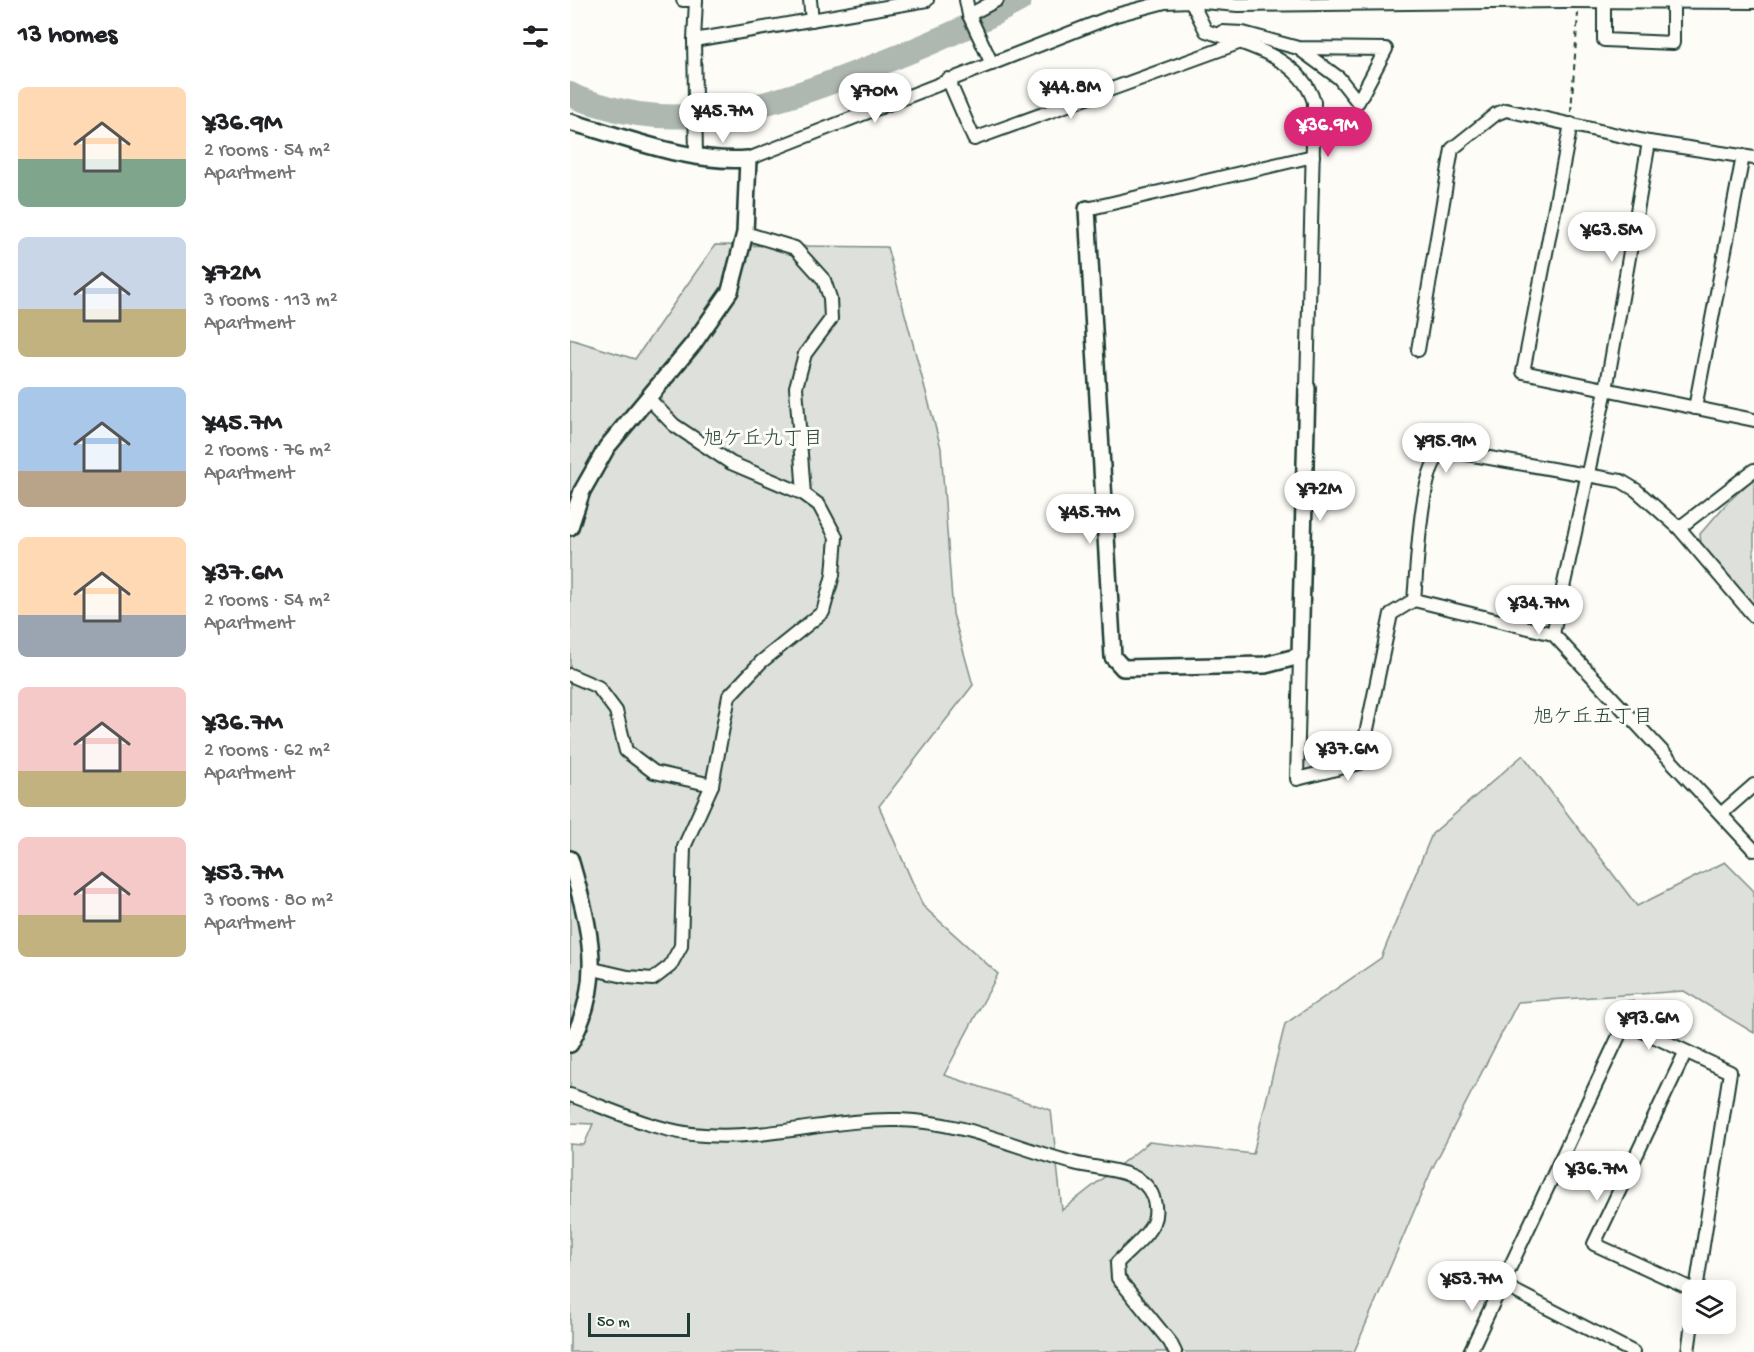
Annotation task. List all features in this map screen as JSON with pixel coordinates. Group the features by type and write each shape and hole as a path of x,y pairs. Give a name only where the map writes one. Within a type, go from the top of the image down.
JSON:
{"street":[{"path":"683,0 696,0 694,40 696,156"},
{"path":"810,0 812,20"},
{"path":"694,40 812,20 878,4 927,0"},
{"path":"966,0 969,15 992,64"},
{"path":"969,15 997,0"},
{"path":"570,122 696,156 727,161 748,159 1116,15 1165,1 1238,4 1564,0 1579,2 1754,2"},
{"path":"1191,1 1206,31 1241,42 1293,68 1304,81 1314,102 1298,780 1360,763 1390,614 1414,600 1553,634 1754,850"},
{"path":"1604,2 1604,40 1673,43 1673,2"},
{"path":"1206,31 1243,33 1298,48 1386,49 1358,102 1339,78 1298,48"},
{"path":"948,79 974,139 1241,42"},
{"path":"1418,350 1452,149 1496,114 1506,110 1649,142 1749,157 1695,408"},
{"path":"1571,124 1523,372 1754,420"},
{"path":"1553,634 1606,390 1649,142"},
{"path":"1300,656 1266,665 1123,668 1113,657 1087,209 1313,156"},
{"path":"570,527 582,491 607,447 693,344 730,291 745,233 748,159"},
{"path":"745,233 795,248 824,280 830,298 831,319 805,354 796,387 804,494"},
{"path":"593,969 628,977 653,979 670,966 681,946 684,847 712,785 729,696 761,662 824,612 833,575 836,537 819,505 804,494 731,463 674,425 649,399"},
{"path":"1414,600 1424,504 1430,473 1439,456 1450,451 1621,481 1636,490 1679,528 1754,616"},
{"path":"1679,528 1754,470"},
{"path":"570,675 598,687 616,711 626,750 654,772 712,785"},
{"path":"1722,813 1754,785"},
{"path":"570,859 589,926 593,969 583,1021 570,1044"},
{"path":"1470,1352 1625,1023 1629,1008"},
{"path":"1625,1023 1685,1053 1730,1072 1697,1280"},
{"path":"1682,1284 1594,1244 1685,1053"},
{"path":"570,1095 676,1131 705,1136 769,1132 842,1122 898,1120 946,1123 1075,1164 1107,1169 1143,1180 1151,1191 1157,1208 1153,1224 1117,1263 1118,1278 1170,1342 1175,1352"},
{"path":"1501,1284 1634,1352"},
{"path":"1688,1352 1690,1334"}],"path":[{"path":"1571,124 1573,53 1579,2"}],"shaded area":[{"path":"715,245 887,247 941,448 953,614 973,685 879,806 923,906 998,974 944,1075 1051,1110 1062,1210 1149,1142 1253,1154 1285,1024 1381,958 1432,834 1523,755 1637,906 1725,862 1754,891 1754,1033 1684,991 1518,1002 1432,1169 1354,1352 570,1352 570,1144 584,1145 593,1124 570,1123 570,339 635,359"},
{"path":"1754,478 1754,608 1701,543 1700,534 1727,503"}],"waterway":[{"path":"570,94 585,101 633,113 666,116 732,111 830,83 942,38 1020,0"}],"district":[{"name":"旭ケ丘九丁目","path":"763,437"},
{"name":"旭ケ丘五丁目","path":"1593,715"}]}
